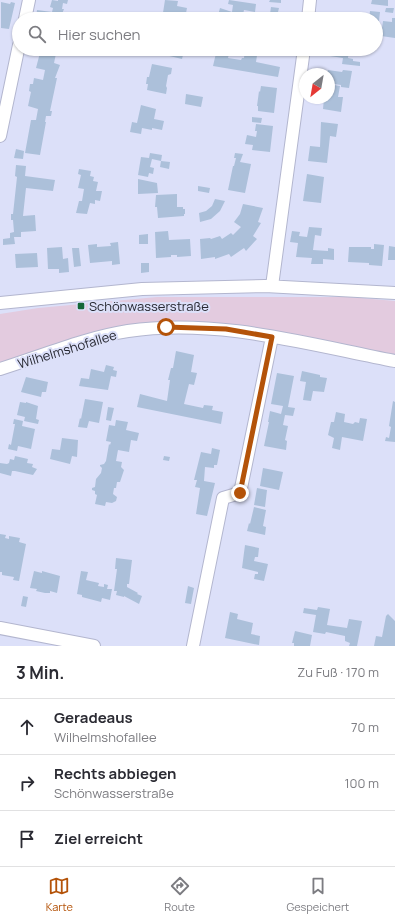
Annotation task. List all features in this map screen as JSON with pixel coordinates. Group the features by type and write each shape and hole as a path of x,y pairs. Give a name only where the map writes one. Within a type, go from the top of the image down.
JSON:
{"street":[{"path":"25,12 28,0"},
{"path":"309,12 310,0"},
{"path":"0,136 3,110 16,56"},
{"path":"272,286 303,56"},
{"path":"0,303 142,290 272,286 395,293"},
{"name":"Wilhelmshofallee","path":"0,369 95,338 127,331 166,327 201,327 233,330 395,361"},
{"path":"193,646 223,498 240,493 272,337"},
{"path":"0,628 94,646"}],"shaded area":[{"path":"157,297 350,297 395,301 395,355 168,323 0,364 0,314 38,308"}],"building":[{"path":"52,0 68,0 67,4 63,3 63,12 52,12 53,8 50,7"},
{"path":"165,0 178,1 177,6 187,8 186,12 163,12"},
{"path":"229,0 256,4 255,12 244,10 244,12 232,12 233,5 228,4"},
{"path":"270,0 281,0 281,3 269,2"},
{"path":"372,0 388,0 388,6 371,4"},
{"path":"1,2 10,4 11,2 15,3 9,29 1,28"},
{"path":"271,7 279,8 278,12 270,12"},
{"path":"220,8 232,12 219,12"},
{"path":"386,8 394,8 393,13 385,12"},
{"path":"37,10 52,12 37,12"},
{"path":"392,18 395,18 395,38 383,36 383,21 392,22"},
{"path":"39,56 56,56 54,63 60,65 55,78 57,78 50,111 52,111 51,116 46,116 40,155 25,153 31,120 36,120 38,109 28,106 31,92 29,91 30,84 33,84 34,78 43,80 45,70 36,68"},
{"path":"170,56 183,56 182,59"},
{"path":"215,56 228,56 228,58 241,60 244,56 257,56 256,62 280,67 278,77 213,66"},
{"path":"330,56 348,56 348,58 353,59 353,61 360,62 360,66 342,64 343,58"},
{"path":"152,64 172,68 171,74 168,75 166,94 147,90 147,77 149,77"},
{"path":"335,71 352,71 349,88 341,87 341,85 335,84"},
{"path":"335,85 340,86 338,97 343,97 341,112 323,109 323,104 335,104"},
{"path":"261,86 277,88 274,113 258,111 257,106"},
{"path":"186,94 203,97 201,107 185,104"},
{"path":"141,105 156,109 154,119 164,121 162,130 142,128 141,134 130,132 132,122 137,123"},
{"path":"252,117 262,118 261,123 252,122"},
{"path":"321,122 338,124 336,137 330,136 327,163 308,161 310,146 320,147"},
{"path":"256,124 273,126 270,152 252,150 253,145 245,144 247,135 256,137"},
{"path":"16,149 24,151 23,159 14,158"},
{"path":"150,153 162,155 161,161 152,159 150,167 154,168 153,174 149,173 148,177 138,175 141,157 149,158"},
{"path":"235,153 243,154 240,162 251,164 245,193 228,190 236,158 234,158"},
{"path":"161,161 170,162 169,169 160,167"},
{"path":"16,165 26,166 25,176 55,180 53,191 26,188 23,216 35,215 36,231 21,232 21,237 14,237 15,244 3,245 3,239 10,238 10,233 14,232 11,214 13,214 17,177 15,176"},
{"path":"79,169 91,171 90,176 94,177 93,181 98,182 96,191 102,191 100,201 95,200 95,204 90,203 87,214 76,213 79,201 82,201 84,189 78,188 81,175 78,174"},
{"path":"307,174 324,177 321,203 303,201"},
{"path":"138,179 157,183 158,193 138,194"},
{"path":"198,186 210,188 209,193 198,191"},
{"path":"177,194 177,207 183,207 183,209 185,209 184,216 158,218 157,207 155,207 156,195"},
{"path":"215,199 225,201 220,211 211,219 200,222 199,213 206,211 212,206"},
{"path":"243,204 263,208 258,222 261,223 253,236 257,239 246,251 244,248 231,257 229,254 215,259 215,257 201,259 200,239 211,239 220,236 222,239 231,233 233,235 241,227 234,222 240,214"},
{"path":"309,227 322,228 321,236 315,235 313,250 328,251 328,248 334,249 334,260 323,259 323,264 311,264 312,258 296,257 298,243 290,242 292,231 300,232 299,236 307,237"},
{"path":"168,231 169,240 190,239 191,256 177,257 177,255 171,255 171,257 156,258 155,232"},
{"path":"148,234 148,244 139,244 139,235"},
{"path":"118,242 120,264 112,265 112,261 90,263 88,245 97,244 97,247 111,246 110,243"},
{"path":"374,244 384,245 382,266 369,265 369,263 348,262 349,247 371,247 371,249 374,249"},
{"path":"389,246 395,247 395,260 388,260"},
{"path":"62,247 63,259 68,258 69,272 59,273 59,269 48,269 47,248"},
{"path":"72,248 79,248 81,266 74,267"},
{"path":"37,253 38,267 16,268 15,254"},
{"path":"141,263 149,263 149,272 141,273"},
{"path":"176,351 194,355 191,372 197,373 194,385 189,384 184,404 203,408 204,405 213,406 212,410 223,412 221,424 137,407 140,394 167,401 170,380 168,380 171,368 173,368"},
{"path":"106,365 114,367 113,370 117,371 116,377 111,376 108,390 79,386 81,378 89,379 91,369 104,372"},
{"path":"302,371 327,378 324,392 313,391 311,401 303,400 306,382 300,381"},
{"path":"277,373 294,376 288,407 295,408 293,416 285,415 283,425 288,426 285,440 287,441 286,450 264,446 270,411 281,414 283,406 271,404"},
{"path":"26,377 48,382 46,392 42,392 41,397 21,392"},
{"path":"85,399 103,402 99,423 89,421 87,428 78,427"},
{"path":"393,401 395,402 395,442 385,441 386,437 389,438 391,427 389,426"},
{"path":"20,402 26,402 38,406 36,419 39,420 38,424 24,421 25,417 17,415"},
{"path":"108,407 114,408 111,421 106,420"},
{"path":"336,412 345,414 344,422 353,424 355,422 359,423 360,418 367,419 363,441 342,437 340,450 332,448 334,438 328,435 331,422 334,422"},
{"path":"14,419 23,421 22,426 35,429 31,449 18,446 17,451 8,449 9,444 11,445 15,424 13,424"},
{"path":"116,420 128,422 126,430 139,433 137,441 131,440 129,452 118,450 116,461 122,462 121,467 124,470 120,482 117,482 116,488 114,488 113,494 117,497 116,501 112,503 106,502 105,506 95,504 97,495 92,488 95,487 96,479 101,473 102,468 100,465 104,464 106,461 109,444 110,445 111,442 106,441 109,425 115,426"},
{"path":"62,438 78,440 77,457 72,456 70,464 50,459 52,449 60,450"},
{"path":"212,448 220,450 217,465 214,465 214,468 205,467 204,481 215,483 207,516 196,514 200,488 195,487 197,480 194,480 201,452 211,454"},
{"path":"15,456 28,459 27,463 33,464 32,467 37,469 33,475 15,471 12,471 11,476 0,473 0,463 7,464 9,463 10,459 14,460"},
{"path":"164,456 170,457 169,461 163,460"},
{"path":"263,468 283,472 279,490 260,486"},
{"path":"257,488 267,490 265,507 254,505"},
{"path":"254,507 266,510 263,526 266,527 265,535 247,531"},
{"path":"0,534 6,535 5,538 9,539 9,536 20,538 19,542 26,544 19,581 13,580 14,577 2,575 2,572 0,572"},
{"path":"245,545 259,548 258,557 255,557 254,561 268,564 264,581 254,579 255,574 258,574 258,572 242,568"},
{"path":"116,558 132,560 129,584 127,584 127,587 142,596 139,604 124,596 116,595 117,591 114,591 117,569 115,569"},
{"path":"34,571 42,573 42,571 60,576 57,593 50,591 50,593 45,593 36,591 37,589 30,588"},
{"path":"81,571 88,572 86,580 99,583 98,586 104,587 104,584 108,585 107,589 112,589 110,600 102,598 101,602 82,597 82,595 77,594"},
{"path":"188,586 194,588 191,604 185,603"},
{"path":"23,596 28,597 26,607 21,606"},
{"path":"318,607 330,609 327,625 347,628 349,619 362,621 357,646 349,646 350,643 345,641 345,636 326,632 325,634 313,632 316,615 303,613 304,608 317,610"},
{"path":"230,612 238,614 237,619 253,623 251,634 260,636 259,645 225,638"},
{"path":"388,614 395,621 395,646 374,646 376,636 382,637 386,616"},
{"path":"295,631 312,635 310,646 294,646 294,643 292,643"}],"place":[{"name":"Schönwasserstraße","path":"81,306"}],"route":[{"path":"166,327 226,329 272,337 240,493"}]}
